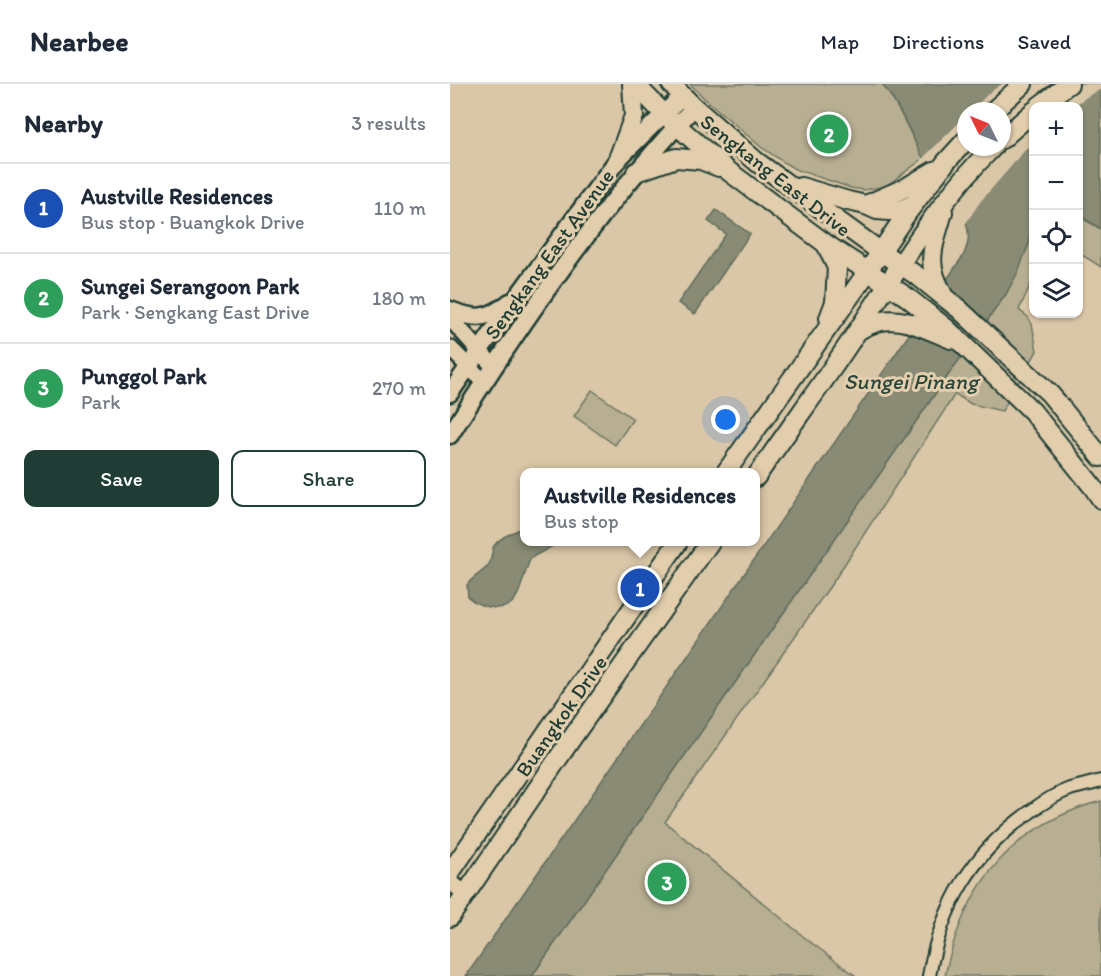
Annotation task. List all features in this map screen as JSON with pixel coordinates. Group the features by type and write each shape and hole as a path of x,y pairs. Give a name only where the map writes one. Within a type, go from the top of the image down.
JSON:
{"main road":[{"name":"Sengkang East Drive","path":"634,84 727,170 826,244 907,297 946,328 1032,411 1101,499"},
{"path":"618,159 634,116 634,84"},
{"path":"1003,102 1023,84"},
{"path":"1044,102 1069,84"},
{"name":"Sengkang East Drive","path":"682,96 781,180 943,295 1050,394 1101,457"},
{"name":"Sengkang East Avenue","path":"450,435 494,367 581,243 636,172 671,120 682,96"},
{"path":"1011,130 1029,115"},
{"name":"Sengkang East Avenue","path":"450,393 618,159 671,120"},
{"path":"729,468 911,208 957,150"},
{"path":"760,471 859,330 900,265 946,202 985,156"},
{"path":"636,172 676,158 700,160 727,170"},
{"path":"866,205 908,187 946,162"},
{"path":"781,180 877,210 889,212 911,208"},
{"path":"943,295 932,267 933,249 946,202"},
{"path":"825,331 835,302 837,268 826,244"},
{"path":"450,310 465,316 480,317 498,311 520,293"},
{"path":"859,330 876,322 902,320 962,343"},
{"name":"Buangkok Drive","path":"450,873 675,546"},
{"name":"Buangkok Drive","path":"450,917 707,546"}],"street":[{"path":"450,318 494,367"},
{"path":"450,348 484,382"},
{"path":"929,976 942,924 955,894 991,844 1009,826 1068,789 1101,781"},
{"path":"450,882 466,894"}],"shaded area":[{"path":"690,84 882,84 894,101 924,158 886,186 864,190 851,188 795,169 785,163 761,147"},
{"path":"1083,219 1101,229 1101,267 1083,256"},
{"path":"1029,243 1029,288 1019,310 1028,317 1032,324 1037,351 1002,411 971,404 955,394 835,579 665,822 809,941 856,976 532,976 951,371 1006,294"},
{"path":"592,390 633,419 615,445 574,416"},
{"path":"1101,801 1101,976 945,976 959,927 982,883 997,863 1035,830 1069,812"}],"water":[{"name":"Sungei Pinang","path":"882,84 1101,84 1101,229 1083,218 1083,102 1029,102 1029,244 1006,294 532,976 466,976 963,256 968,237 964,217 921,154 899,109"},
{"path":"716,210 750,234 695,314 678,303 726,234 708,221"},
{"path":"520,529 520,546 552,546 530,560 519,592 513,602 501,608 486,607 468,597 467,585 488,566 495,544"}],"pier":[{"path":"1002,84 1101,84 1101,89 1080,102 1029,102 1029,146 980,202 964,226 962,219 921,160 957,125 957,156 1011,156 1011,102 980,102"}],"place":[{"name":"Sungei Serangoon Park","path":"829,134"},
{"name":"Austville Residences","path":"640,588"},
{"name":"Punggol Park","path":"667,882"}]}
